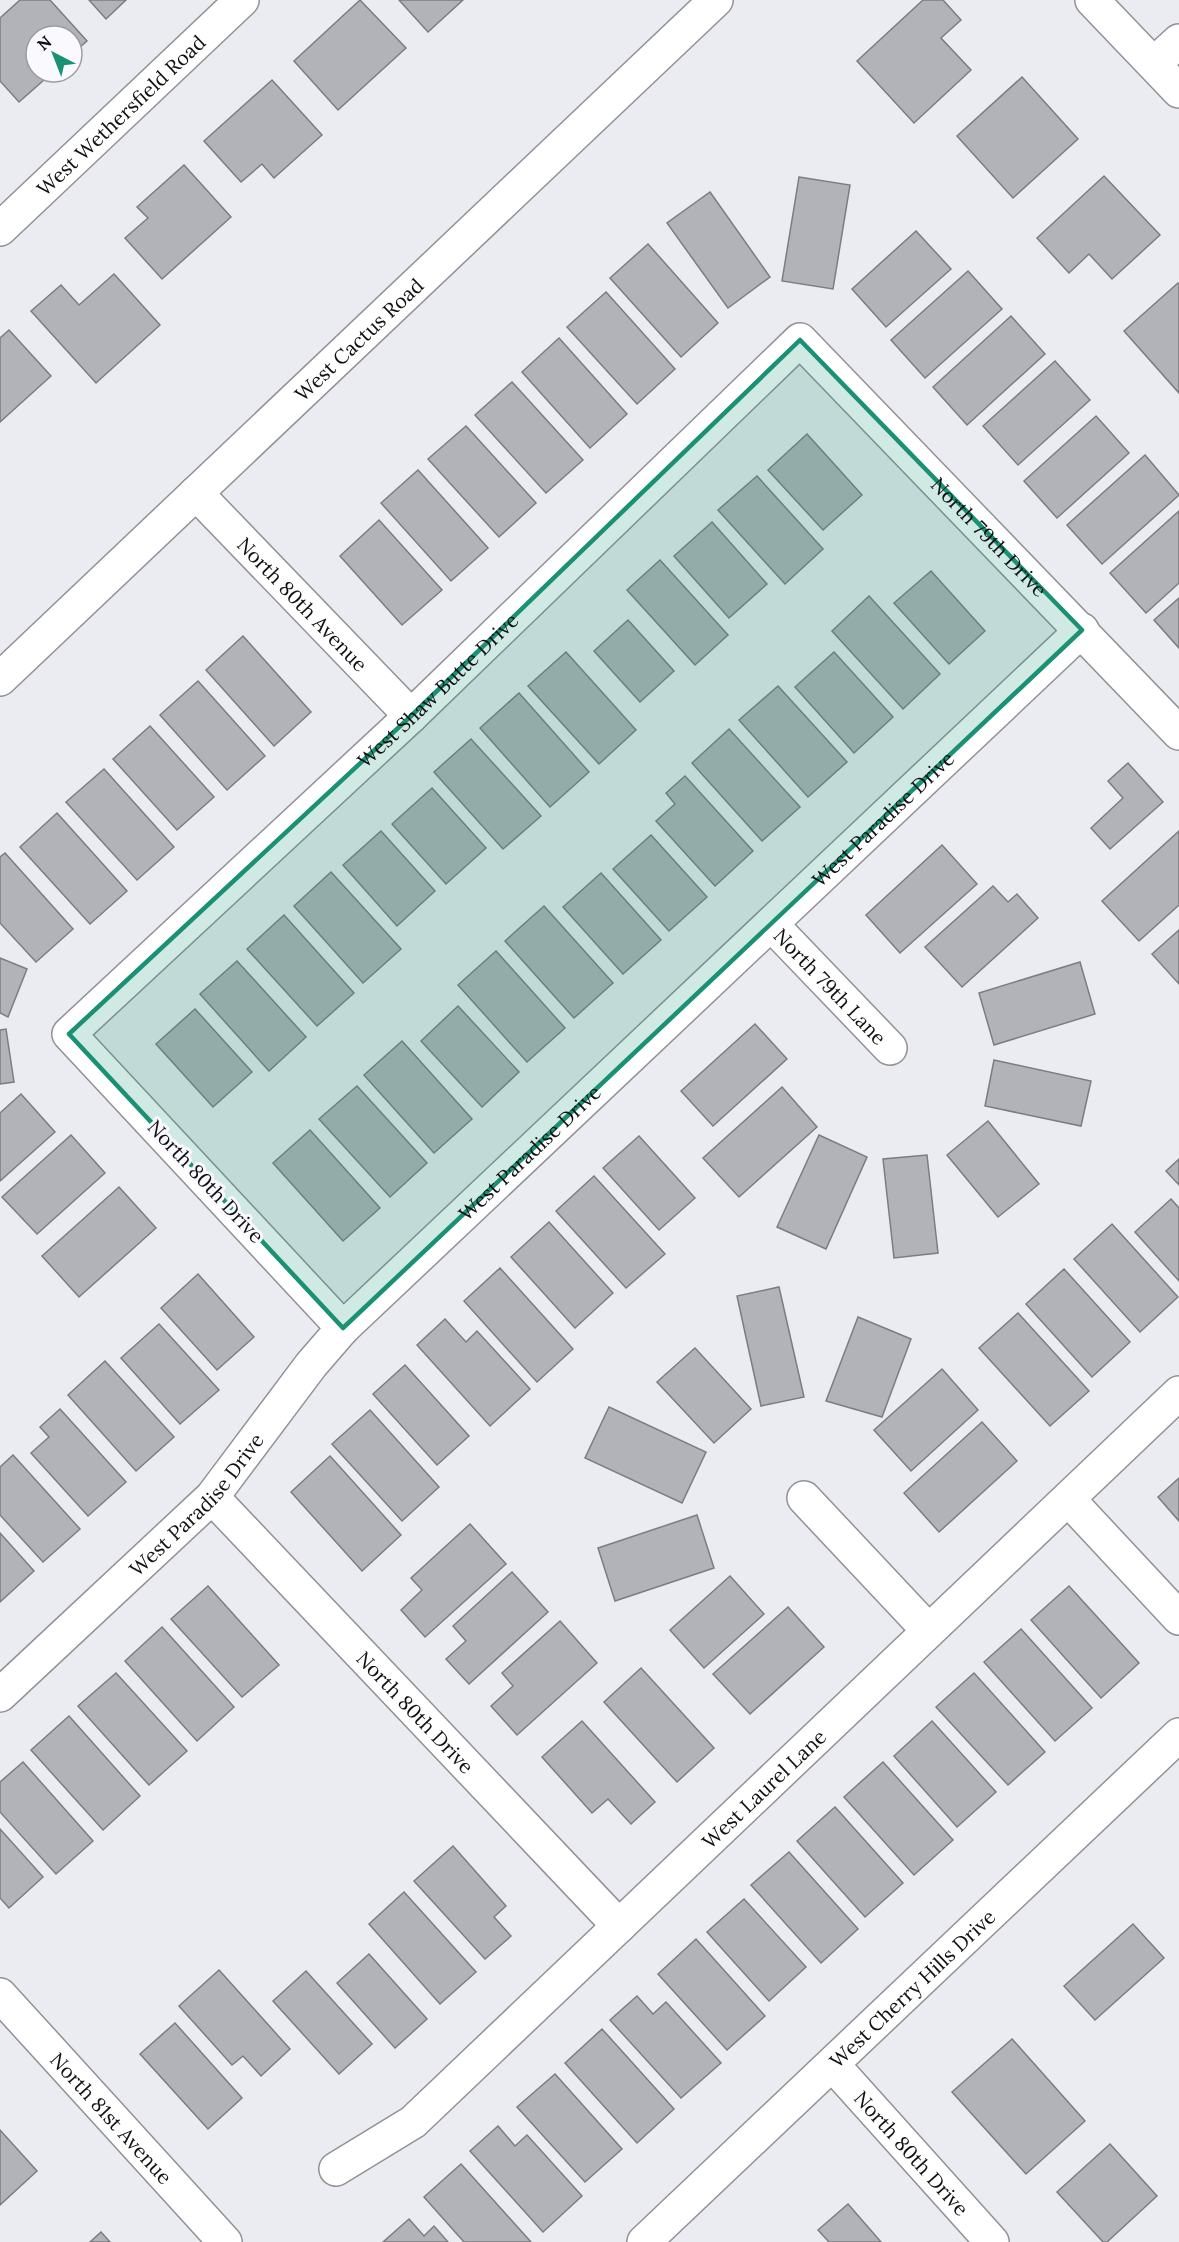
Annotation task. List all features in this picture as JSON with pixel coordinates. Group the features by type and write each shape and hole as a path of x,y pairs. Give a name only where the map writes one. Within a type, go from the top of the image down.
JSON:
{"street":[{"name":"West Wethersfield Road","path":"0,229 242,0"},
{"name":"West Cactus Road","path":"0,679 716,0"},
{"path":"1092,0 1179,91"},
{"path":"1154,64 1179,40"},
{"name":"North 79th Drive","path":"800,340 1179,733"},
{"name":"West Shaw Butte Drive","path":"69,1034 411,716 800,340"},
{"name":"North 80th Avenue","path":"196,493 411,716"},
{"name":"West Paradise Drive","path":"0,1695 212,1497 311,1365 343,1328 1082,630"},
{"name":"North 79th Lane","path":"771,924 890,1048"},
{"name":"North 80th Drive","path":"69,1034 343,1328"},
{"name":"West Laurel Lane","path":"336,2169 413,2122 1179,1393"},
{"name":"North 80th Drive","path":"212,1497 619,1926"},
{"path":"804,1498 928,1630"},
{"path":"1069,1500 1179,1618"},
{"name":"West Cherry Hills Drive","path":"644,2242 1179,1735"},
{"name":"North 81st Avenue","path":"0,1995 225,2242"},
{"name":"North 80th Drive","path":"833,2065 992,2242"}],"highlighted area":[{"path":"800,340 1082,630 343,1328 69,1034 411,716"}],"building":[{"path":"20,0 50,0 72,24 24,24 24,84 39,84 19,102 0,81 0,18"},
{"path":"89,0 126,0 106,19"},
{"path":"360,0 406,48 338,110 294,61"},
{"path":"399,0 463,0 428,32"},
{"path":"923,0 943,0 961,20 941,38 971,70 914,123 857,61"},
{"path":"1022,77 1078,139 1013,198 957,136"},
{"path":"272,80 322,135 274,178 262,164 241,182 204,141"},
{"path":"184,165 231,217 162,279 125,238 148,218 137,207"},
{"path":"1104,176 1160,235 1112,279 1089,254 1069,273 1037,238"},
{"path":"799,177 850,185 833,289 782,281"},
{"path":"710,192 770,277 728,308 667,223"},
{"path":"916,231 951,269 886,327 852,289"},
{"path":"648,244 718,323 681,357 610,278"},
{"path":"968,271 1002,309 925,378 891,340"},
{"path":"114,274 160,325 96,383 31,311 61,285 79,305"},
{"path":"1179,284 1179,393 1124,331"},
{"path":"606,292 675,369 637,404 567,327"},
{"path":"1011,316 1045,354 967,425 933,387"},
{"path":"9,330 51,376 0,422 0,338"},
{"path":"559,338 627,414 590,448 522,372"},
{"path":"1055,361 1090,400 1018,465 983,426"},
{"path":"512,382 583,460 546,493 475,415"},
{"path":"1096,416 1129,453 1057,518 1024,481"},
{"path":"466,426 536,503 499,537 428,459"},
{"path":"807,434 862,495 823,530 768,470"},
{"path":"1145,455 1179,495 1102,564 1067,525"},
{"path":"418,470 488,548 451,581 381,503"},
{"path":"757,476 823,549 785,584 718,510"},
{"path":"1179,511 1179,583 1146,613 1110,573"},
{"path":"379,520 442,590 402,625 340,556"},
{"path":"712,522 767,584 729,618 674,556"},
{"path":"660,560 728,635 695,665 627,590"},
{"path":"931,571 985,631 949,664 894,603"},
{"path":"869,596 940,674 903,709 832,631"},
{"path":"1179,598 1179,648 1154,620"},
{"path":"628,620 674,671 640,702 594,651"},
{"path":"243,636 311,712 274,746 206,670"},
{"path":"566,652 636,730 599,764 528,686"},
{"path":"834,652 893,717 854,753 795,687"},
{"path":"198,681 265,756 227,790 160,715"},
{"path":"778,686 847,762 808,797 739,720"},
{"path":"519,693 589,772 550,807 480,728"},
{"path":"150,726 214,797 177,830 113,759"},
{"path":"729,729 800,807 762,841 692,763"},
{"path":"471,739 541,816 503,849 434,772"},
{"path":"1128,763 1163,802 1110,849 1091,828 1123,798 1108,781"},
{"path":"104,769 174,847 137,880 66,802"},
{"path":"685,776 753,851 715,886 656,821 675,804 666,793"},
{"path":"432,788 486,848 446,884 392,824"},
{"path":"57,813 127,891 90,924 20,847"},
{"path":"381,831 435,891 397,926 343,865"},
{"path":"1179,831 1179,905 1139,941 1102,901"},
{"path":"651,835 707,897 669,931 613,869"},
{"path":"942,845 977,884 900,953 866,915"},
{"path":"5,853 73,929 36,962 0,923 0,857"},
{"path":"331,872 401,949 363,983 294,906"},
{"path":"601,873 661,940 623,974 563,907"},
{"path":"993,886 1008,902 1017,894 1038,918 962,987 925,947"},
{"path":"544,906 613,983 574,1018 505,941"},
{"path":"284,915 354,993 317,1026 247,949"},
{"path":"1179,930 1179,984 1152,954"},
{"path":"496,951 565,1028 527,1062 458,985"},
{"path":"0,958 27,969 8,1017 0,1013"},
{"path":"237,961 306,1037 269,1071 200,994"},
{"path":"1080,962 1095,1014 994,1045 979,993"},
{"path":"458,1006 519,1072 482,1107 421,1041"},
{"path":"195,1009 252,1072 213,1107 156,1044"},
{"path":"755,1024 787,1059 713,1126 681,1091"},
{"path":"6,1029 14,1082 0,1084 0,1030"},
{"path":"402,1041 472,1119 434,1153 364,1075"},
{"path":"994,1060 1091,1081 1081,1126 985,1106"},
{"path":"357,1086 427,1163 390,1197 319,1119"},
{"path":"782,1087 817,1127 739,1197 703,1158"},
{"path":"21,1094 55,1132 0,1181 0,1113"},
{"path":"988,1121 1039,1184 998,1217 947,1155"},
{"path":"310,1130 380,1208 343,1241 273,1163"},
{"path":"71,1135 105,1173 37,1234 2,1197"},
{"path":"819,1135 867,1157 826,1249 777,1227"},
{"path":"639,1136 695,1198 659,1230 603,1168"},
{"path":"927,1155 938,1253 894,1258 883,1159"},
{"path":"1179,1159 1179,1185 1166,1171"},
{"path":"594,1176 665,1254 626,1288 556,1211"},
{"path":"119,1187 156,1228 79,1297 42,1256"},
{"path":"1171,1199 1179,1208 1179,1281 1135,1232"},
{"path":"549,1222 613,1293 575,1328 511,1257"},
{"path":"1112,1224 1178,1297 1140,1332 1074,1259"},
{"path":"500,1268 573,1349 537,1382 464,1301"},
{"path":"1064,1269 1130,1342 1092,1377 1026,1304"},
{"path":"198,1274 254,1337 217,1370 161,1308"},
{"path":"779,1287 804,1397 761,1406 737,1296"},
{"path":"1018,1313 1089,1391 1050,1426 979,1348"},
{"path":"858,1317 911,1339 882,1417 826,1401"},
{"path":"445,1319 466,1342 477,1331 530,1389 490,1426 417,1345"},
{"path":"159,1324 219,1390 180,1424 121,1358"},
{"path":"695,1348 751,1409 714,1443 657,1382"},
{"path":"105,1361 174,1437 136,1471 68,1395"},
{"path":"405,1365 469,1436 437,1465 373,1394"},
{"path":"942,1369 978,1410 911,1471 874,1430"},
{"path":"609,1407 706,1452 682,1503 585,1458"},
{"path":"60,1409 126,1482 88,1516 31,1453 49,1437 40,1427"},
{"path":"370,1410 439,1487 402,1521 332,1444"},
{"path":"982,1422 1017,1461 939,1532 904,1493"},
{"path":"13,1455 80,1529 43,1562 0,1515 0,1467"},
{"path":"330,1456 401,1535 362,1571 291,1492"},
{"path":"1179,1478 1179,1521 1158,1497"},
{"path":"697,1515 714,1568 615,1601 598,1548"},
{"path":"470,1524 506,1564 425,1637 401,1610 422,1590 411,1578"},
{"path":"0,1533 34,1571 0,1602"},
{"path":"512,1572 548,1612 469,1684 446,1659 466,1641 453,1626"},
{"path":"730,1576 764,1614 704,1668 670,1630"},
{"path":"208,1586 279,1665 242,1697 171,1619"},
{"path":"1069,1586 1139,1663 1101,1698 1031,1620"},
{"path":"788,1607 824,1647 750,1714 713,1674"},
{"path":"560,1621 597,1663 517,1735 491,1706 513,1686 502,1673"},
{"path":"162,1627 234,1707 197,1741 125,1661"},
{"path":"1021,1629 1092,1708 1055,1741 984,1662"},
{"path":"641,1668 714,1748 677,1782 604,1702"},
{"path":"116,1673 187,1751 149,1785 78,1706"},
{"path":"974,1673 1045,1752 1008,1785 936,1707"},
{"path":"69,1716 140,1796 103,1830 31,1750"},
{"path":"582,1721 655,1802 631,1824 608,1799 592,1813 542,1757"},
{"path":"932,1721 996,1792 957,1827 894,1756"},
{"path":"23,1762 93,1841 56,1874 0,1812 0,1782"},
{"path":"883,1762 953,1840 914,1875 844,1797"},
{"path":"835,1807 903,1883 865,1917 797,1841"},
{"path":"0,1829 43,1877 9,1908 0,1898"},
{"path":"453,1846 506,1906 494,1917 511,1936 485,1959 414,1881"},
{"path":"789,1852 858,1929 821,1963 751,1885"},
{"path":"404,1892 476,1972 440,2004 369,1924"},
{"path":"744,1899 806,1967 769,2001 707,1932"},
{"path":"1133,1924 1164,1958 1095,2020 1064,1986"},
{"path":"696,1939 765,2016 727,2050 658,1974"},
{"path":"369,1954 427,2019 395,2048 337,1983"},
{"path":"219,1970 290,2049 261,2076 243,2056 232,2065 179,2006"},
{"path":"306,1971 372,2044 339,2074 273,2001"},
{"path":"637,1996 653,2014 666,2002 721,2063 681,2098 610,2020"},
{"path":"175,2023 242,2098 208,2129 140,2054"},
{"path":"602,2029 674,2109 637,2143 565,2063"},
{"path":"1012,2039 1085,2121 1026,2174 952,2092"},
{"path":"555,2074 622,2149 585,2182 517,2107"},
{"path":"498,2126 515,2146 527,2135 582,2196 543,2232 470,2151"},
{"path":"0,2130 37,2171 0,2205"},
{"path":"1110,2144 1157,2196 1107,2242 1103,2242 1057,2192"},
{"path":"461,2164 531,2242 464,2242 424,2197"},
{"path":"848,2204 881,2242 829,2242 818,2230"},
{"path":"409,2219 424,2236 434,2226 448,2242 383,2242"},
{"path":"101,2232 110,2242 90,2242"}]}
